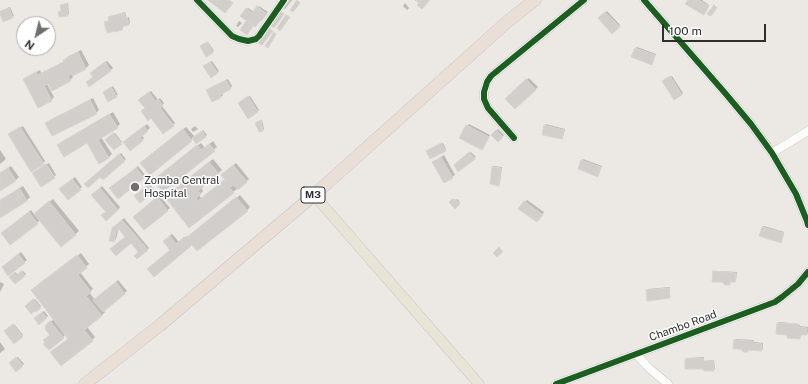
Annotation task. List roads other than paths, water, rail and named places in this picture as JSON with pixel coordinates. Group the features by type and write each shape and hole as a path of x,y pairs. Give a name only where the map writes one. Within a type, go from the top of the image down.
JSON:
{"highway":[{"name":"M3","path":"86,384 159,326 314,195 507,22 535,0"}],"main road":[{"path":"314,195 479,384"}],"street":[{"path":"197,0 232,36 248,41 256,40 284,0"},
{"path":"514,138 488,108 484,99 484,92 487,82 491,76 584,0"},
{"path":"644,0 751,124 772,153 796,194 808,225"},
{"path":"772,153 808,131"},
{"name":"Chambo Road","path":"556,384 775,302 798,284 808,272"},
{"path":"636,354 650,369 668,384"}],"place":[{"name":"Zomba Central Hospital","path":"135,187"}]}
